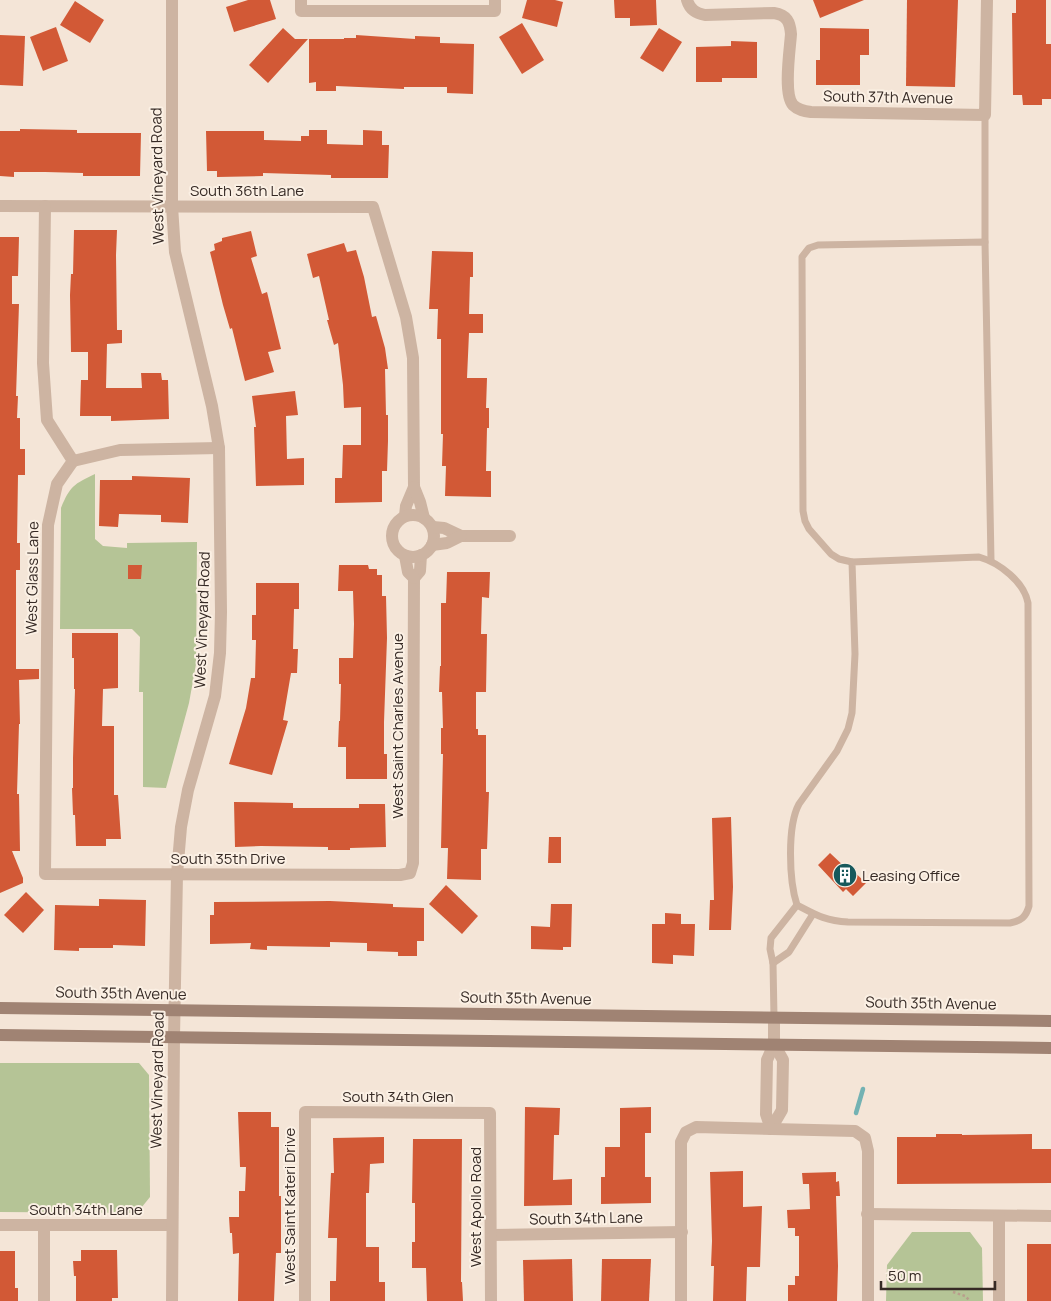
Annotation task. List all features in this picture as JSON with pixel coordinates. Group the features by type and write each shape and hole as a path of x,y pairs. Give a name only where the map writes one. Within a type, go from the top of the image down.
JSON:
{"main road":[{"name":"South 35th Avenue","path":"0,1008 1051,1021"},
{"path":"0,1035 1051,1048"}],"street":[{"name":"West Vineyard Road","path":"172,0 172,206 175,252 209,390 220,448 221,612 220,653 215,696 188,790 177,874 172,1301"},
{"path":"301,0 301,11 495,6"},
{"path":"985,115 987,0"},
{"name":"South 37th Avenue","path":"688,4 697,13 705,15 774,13 781,14 787,18 791,34 788,92 793,104 800,110 811,112 985,115"},
{"name":"South 36th Lane","path":"0,206 373,207 406,317 413,358 414,486"},
{"path":"45,206 43,363 47,420 72,461 120,450 220,448"},
{"name":"West Glass Lane","path":"45,874 48,525 57,484 72,461"},
{"path":"405,516 406,506 414,486"},
{"path":"414,486 428,522 434,540 429,550 421,555 405,556 392,540 392,532 399,520 405,516 412,515 428,522 444,528 461,536 510,536"},
{"path":"432,545 447,543 461,536"},
{"name":"West Saint Charles Avenue","path":"410,873 413,863 414,578 420,571 421,555"},
{"name":"West Saint Charles Avenue","path":"405,556 408,572 414,578"},
{"name":"South 35th Drive","path":"45,874 400,875 410,873"},
{"path":"771,1129 782,1110 782,1060 774,1044 774,1017"},
{"name":"South 34th Glen","path":"305,1112 490,1113"},
{"name":"West Saint Kateri Drive","path":"305,1112 305,1301"},
{"name":"West Apollo Road","path":"490,1113 491,1301"},
{"path":"681,1301 681,1142 686,1132 696,1127 855,1131 865,1138 868,1151 868,1301"},
{"path":"867,1214 1051,1216"},
{"path":"999,1216 999,1301"},
{"name":"South 34th Lane","path":"0,1225 172,1225"},
{"path":"44,1225 44,1301"},
{"name":"South 34th Lane","path":"491,1235 682,1232"}],"lane":[{"path":"985,115 985,242 991,560"},
{"path":"852,562 855,654 852,713 848,729 836,751 794,813 791,874 793,894 798,905 821,918 832,921 1018,922 1024,918 1029,906 1028,603 1022,587 991,560 979,557 852,562 839,560 831,554 809,529 803,511 802,257 809,248 818,246 985,242"},
{"path":"774,1017 771,938 798,905"},
{"path":"773,962 789,952 813,914"}],"path":[{"path":"953,1292 965,1296 970,1301"}],"green space":[{"path":"95,474 95,539 103,546 127,548 127,543 197,542 196,664 189,703 166,788 143,787 143,692 139,692 140,637 132,629 60,629 61,508 74,486"},
{"path":"0,1063 139,1063 149,1075 150,1197 137,1213 0,1212"},
{"path":"912,1232 970,1232 982,1248 983,1301 886,1301 887,1265"}],"building":[{"path":"248,0 270,0 276,19 234,32 226,7"},
{"path":"527,0 555,0 563,2 557,27 522,18"},
{"path":"614,0 656,0 657,25 630,26 630,18 615,18"},
{"path":"813,0 864,0 820,18"},
{"path":"907,0 958,0 955,87 906,86"},
{"path":"1016,0 1046,0 1046,44 1051,44 1051,99 1042,99 1042,105 1023,105 1022,95 1013,95 1012,13 1016,13"},
{"path":"75,1 104,20 90,43 60,25"},
{"path":"522,23 544,60 522,74 499,37"},
{"path":"56,27 68,61 43,71 30,37"},
{"path":"283,28 295,39 308,39 268,83 249,65"},
{"path":"659,28 682,42 663,72 640,58"},
{"path":"820,28 869,29 869,55 860,55 860,85 816,85 816,60 820,60"},
{"path":"0,35 25,36 23,86 0,85"},
{"path":"356,35 415,39 415,36 440,37 440,43 474,44 473,94 447,93 447,87 404,87 404,89 336,86 336,91 316,91 316,82 309,83 309,39 356,38"},
{"path":"731,41 757,42 757,78 722,78 722,82 696,82 696,47 731,46"},
{"path":"20,129 77,130 77,133 141,133 140,176 83,176 83,173 14,172 14,177 0,176 0,131 20,131"},
{"path":"309,130 327,130 327,144 363,145 363,130 382,131 382,145 389,145 388,178 331,178 331,175 263,173 263,176 217,177 217,171 207,171 206,131 264,131 264,140 301,141 301,136 309,136"},
{"path":"74,230 117,230 117,330 122,330 122,343 107,344 106,388 142,388 141,373 161,373 162,380 168,380 169,419 111,421 111,416 80,416 81,380 88,380 88,352 71,352 70,295 71,274 73,274"},
{"path":"251,231 257,256 251,258 262,294 267,292 281,349 268,352 274,372 245,381 210,252 215,250 214,244 222,241 222,238"},
{"path":"0,237 19,237 18,276 12,276 12,304 19,304 16,396 18,396 17,418 20,418 20,449 25,449 25,475 18,475 17,543 20,543 20,570 16,570 16,669 39,669 39,679 19,680 20,724 17,794 19,794 20,851 12,851 23,878 23,883 0,893"},
{"path":"344,243 347,252 356,250 364,277 372,317 376,316 385,348 388,369 385,369 388,441 387,471 382,471 382,502 335,503 335,478 342,478 343,445 361,445 361,407 344,408 338,343 334,345 327,320 329,320 319,276 313,278 307,254"},
{"path":"432,251 473,252 473,277 470,277 469,314 483,314 483,333 469,333 467,378 487,378 486,408 489,408 489,428 487,428 486,471 491,471 491,497 445,496 446,466 442,466 443,434 441,434 441,339 437,339 438,309 429,309"},
{"path":"295,391 298,415 286,416 287,459 304,458 304,485 256,486 254,427 256,427 252,396"},
{"path":"132,476 190,478 188,523 161,522 161,515 119,514 118,527 99,526 100,480 132,480"},
{"path":"128,565 142,565 141,579 128,579"},
{"path":"339,565 368,565 369,569 377,569 377,575 382,575 382,596 386,596 387,638 384,754 387,754 387,779 346,779 346,747 338,747 341,684 339,684 339,658 353,658 354,624 353,591 338,591"},
{"path":"447,572 490,572 489,598 482,597 481,634 487,634 486,692 476,692 476,729 478,729 478,735 486,735 486,792 489,792 487,849 481,849 481,880 447,879 448,848 441,848 443,754 441,754 441,728 443,728 442,692 439,692 441,603 446,603"},
{"path":"256,583 299,583 299,609 294,609 293,649 298,649 297,673 291,673 283,720 288,721 272,775 229,764 246,708 251,678 255,678 256,640 252,640 252,615 256,615"},
{"path":"72,633 118,633 118,688 103,689 102,726 114,726 114,795 118,795 121,839 106,839 106,846 76,846 72,788 75,689"},
{"path":"234,802 293,803 293,808 359,808 359,804 385,804 386,847 328,850 328,847 235,847"},
{"path":"731,817 733,887 731,930 709,930 710,900 714,900 712,818"},
{"path":"549,837 561,837 561,863 548,863"},
{"name":"Leasing Office","path":"830,853 866,883 853,896 846,889 843,892 818,865"},
{"path":"446,885 478,916 462,934 429,904"},
{"path":"26,892 44,910 23,933 4,915"},
{"path":"99,899 146,900 145,946 113,945 113,948 79,948 79,951 54,950 55,905 99,906"},
{"path":"330,901 393,904 393,907 424,908 424,941 417,941 417,956 398,956 398,952 367,951 367,943 330,942 330,947 267,946 267,950 250,949 251,943 210,944 210,915 214,915 214,902"},
{"path":"551,904 572,904 571,947 563,947 563,950 531,949 531,926 550,927"},
{"path":"665,913 681,914 681,924 695,924 694,956 673,955 673,964 652,963 652,924 665,924"},
{"path":"525,1107 560,1108 559,1135 554,1135 553,1180 572,1179 572,1205 524,1206"},
{"path":"651,1107 651,1133 645,1133 645,1177 651,1177 651,1203 601,1204 601,1177 605,1177 605,1147 620,1147 620,1108"},
{"path":"238,1112 271,1112 271,1127 279,1127 281,1253 276,1253 274,1301 238,1301 239,1253 233,1254 229,1217 239,1217 239,1191 245,1191 246,1167 240,1167"},
{"path":"936,1134 1032,1134 1032,1149 1051,1149 1051,1183 897,1184 897,1137 936,1137"},
{"path":"384,1137 384,1163 370,1164 369,1193 366,1193 366,1247 379,1247 379,1282 385,1282 385,1301 330,1301 330,1281 336,1281 337,1238 328,1238 331,1173 334,1173 333,1138"},
{"path":"413,1139 462,1139 461,1282 463,1301 427,1301 426,1268 412,1268 412,1242 415,1242 415,1203 412,1203"},
{"path":"743,1171 743,1207 762,1206 760,1267 747,1267 746,1301 713,1301 714,1266 711,1266 710,1172"},
{"path":"836,1172 836,1182 839,1181 840,1196 836,1196 837,1301 788,1301 788,1285 795,1285 795,1276 799,1276 799,1236 795,1236 795,1228 788,1228 787,1210 810,1209 809,1184 803,1184 802,1173"},
{"path":"1027,1244 1051,1244 1051,1301 1027,1301"},
{"path":"81,1250 117,1250 118,1298 112,1298 112,1301 76,1301 76,1276 74,1276 73,1261 81,1261"},
{"path":"0,1251 15,1251 15,1288 18,1288 18,1301 0,1301"},
{"path":"572,1259 573,1301 524,1301 523,1260"},
{"path":"602,1259 651,1259 649,1301 601,1301"}],"waterway":[{"path":"856,1113 863,1089"}],"place":[{"name":"Leasing Office","path":"845,875"}]}
